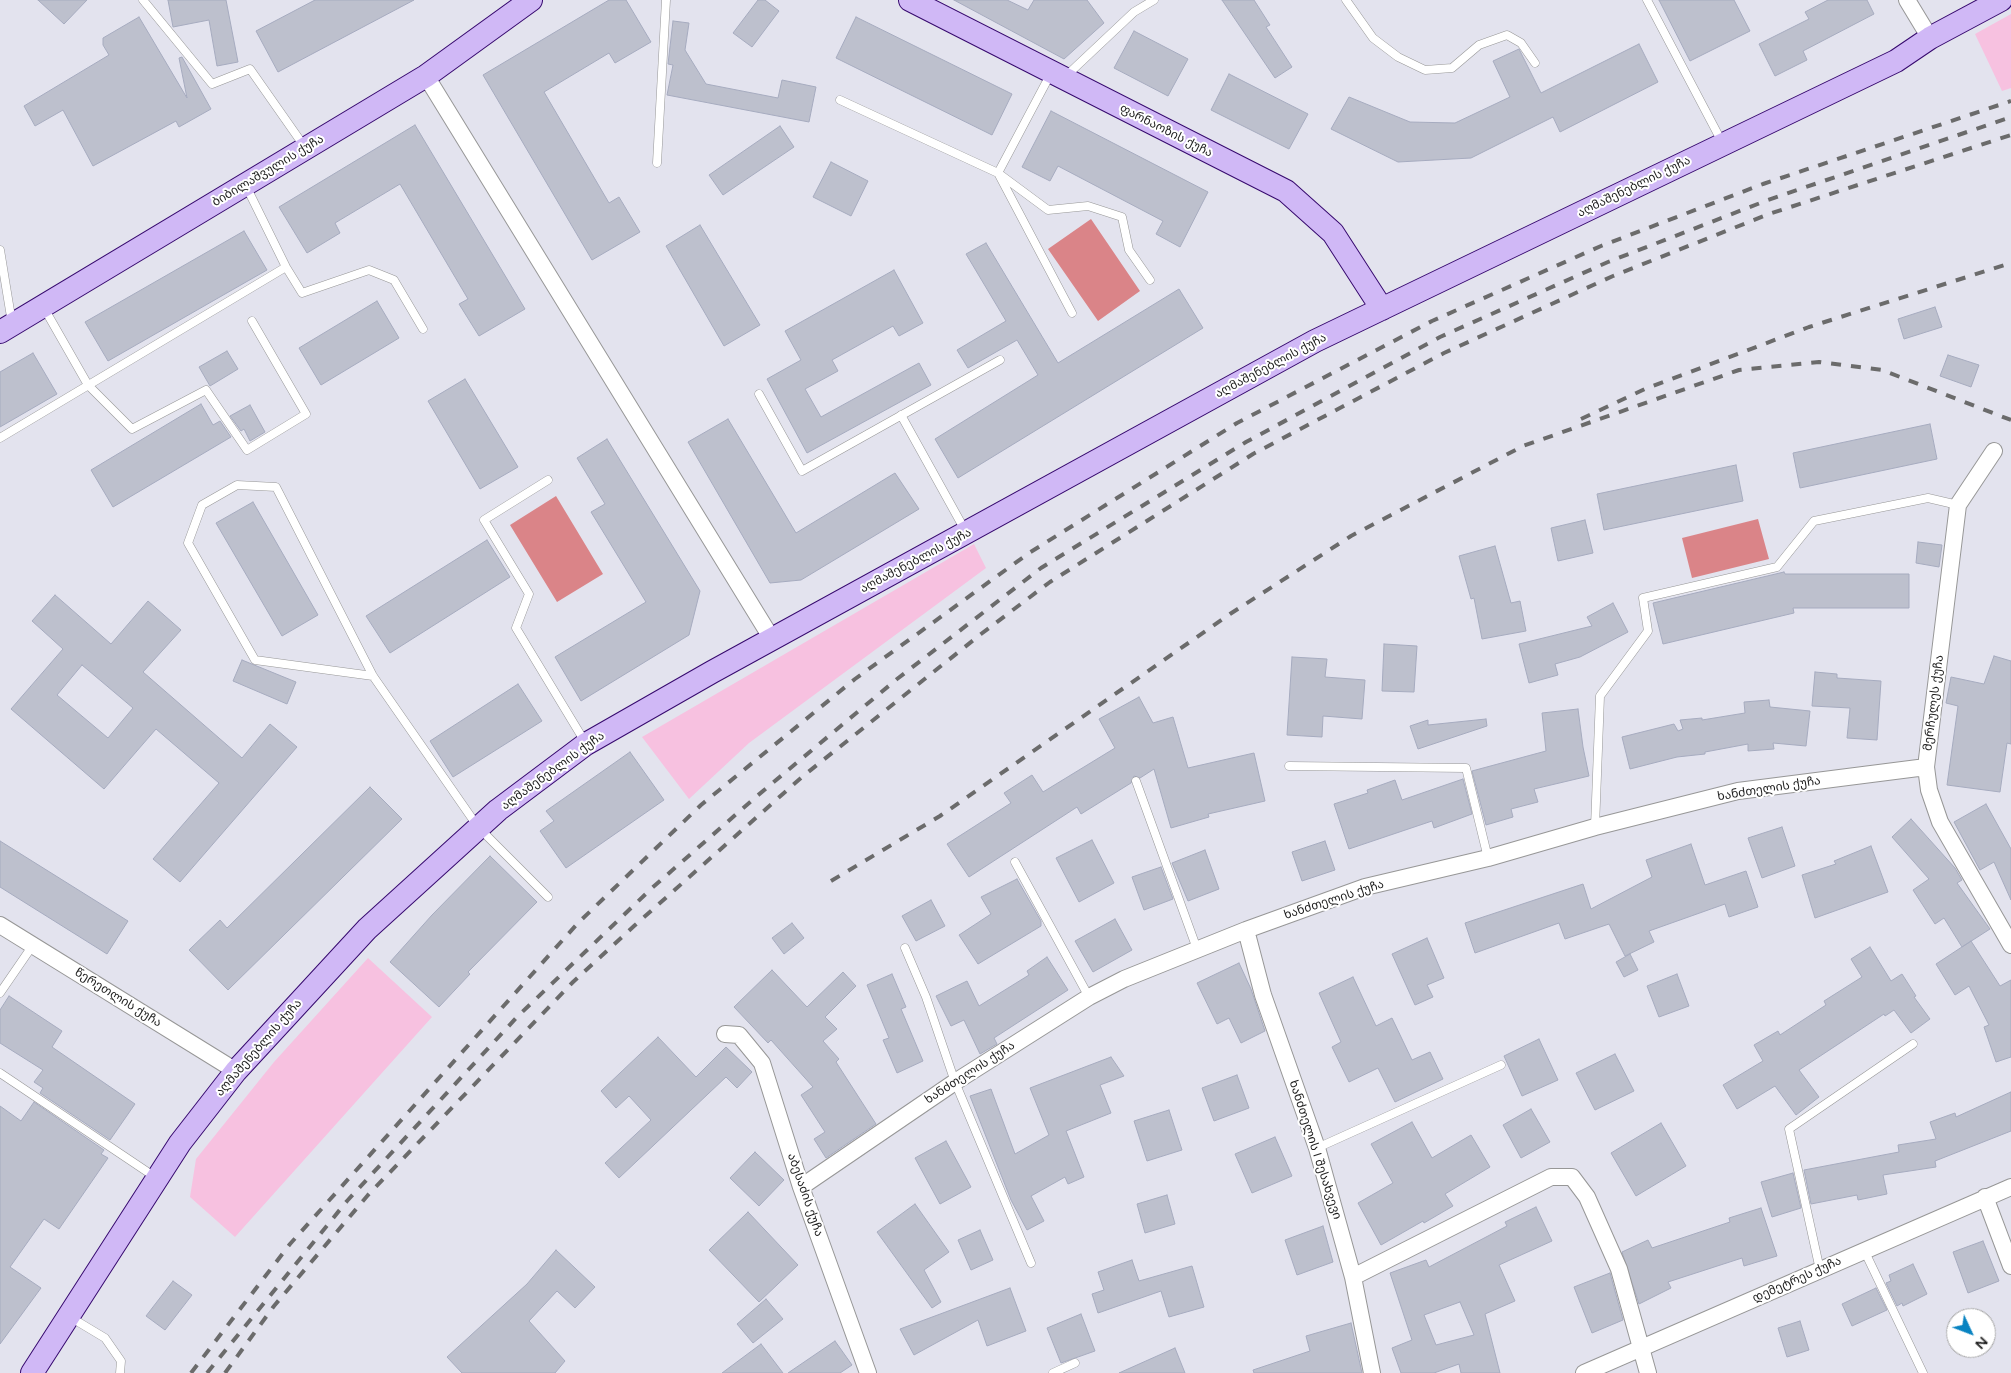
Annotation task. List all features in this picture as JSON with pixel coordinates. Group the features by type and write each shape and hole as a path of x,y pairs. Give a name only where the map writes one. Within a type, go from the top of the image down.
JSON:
{"main road":[{"name":"ბიბილაშვულის ქუჩა","path":"6,328 426,76 531,0"},
{"name":"ფარნაოზის ქუჩა","path":"910,0 1286,191 1332,233 1382,309"},
{"name":"აღმაშენებლის ქუჩა","path":"32,1373 180,1143 236,1071 367,929 478,827 586,744 772,639 1315,341 1896,61 1930,38 2001,0"}],"street":[{"path":"1907,0 1930,38"},
{"path":"426,76 772,639"},
{"name":"მერჩულეს ქუჩა","path":"1994,452 1958,506 1926,767 1929,790 1940,822 2011,945"},
{"name":"ხანძთელის ქუჩა","path":"801,1187 955,1082 1089,997 1124,979 1246,930 1365,887 1488,858 1595,827 1738,791 1926,767"},
{"name":"წერეთლის ქუჩა","path":"0,925 236,1071"},
{"name":"ხანძთელის I შესახვევი","path":"1246,930 1263,995 1317,1148 1353,1277 1372,1373"},
{"name":"აბესაძის ქუჩა","path":"725,1034 739,1035 762,1063 801,1187 868,1373"},
{"path":"1353,1277 1551,1177 1572,1178 1587,1197 1619,1269 1648,1373"},
{"name":"დემეტრეს ქუჩა","path":"1584,1373 2011,1186"},
{"path":"1986,1197 2011,1266"}],"lane":[{"path":"143,0 212,84 250,69 306,148"},
{"path":"657,163 666,0"},
{"path":"998,173 1057,76 1134,12 1154,0"},
{"path":"1346,0 1373,38 1398,57 1425,70 1452,68 1479,45 1506,35 1521,43 1535,63"},
{"path":"1647,0 1724,144"},
{"path":"840,100 998,173 1048,210 1088,206 1122,217 1130,250 1150,280"},
{"path":"998,173 1072,313"},
{"path":"245,185 286,267 302,294 369,270 394,280 423,329"},
{"path":"0,250 6,328"},
{"path":"0,438 286,267"},
{"path":"43,306 88,385 132,429 206,390 247,450 306,414 252,321"},
{"path":"759,394 802,471 1000,360"},
{"path":"901,415 967,533"},
{"path":"548,480 484,520 529,594 516,628 586,744"},
{"path":"373,676 255,660 188,543 202,505 237,485 276,487 373,676 478,827 548,897"},
{"path":"1595,827 1600,696 1648,631 1643,598 1777,567 1814,521 1928,498 1958,506"},
{"path":"1289,766 1466,768 1488,858"},
{"path":"1136,781 1197,949"},
{"path":"1016,862 1089,997"},
{"path":"0,993 33,945"},
{"path":"905,948 926,997 955,1082 1031,1263"},
{"path":"1820,1270 1789,1129 1913,1044"},
{"path":"1317,1148 1501,1065"},
{"path":"0,1073 157,1178"},
{"path":"1864,1250 1923,1373"},
{"path":"68,1316 105,1338 121,1360 120,1373"},
{"path":"1053,1373 1075,1363"}],"shaded area":[{"path":"2011,14 2011,88 2002,91 1975,34"},
{"path":"1091,219 1140,291 1098,321 1048,249"},
{"path":"556,496 603,574 557,602 510,525"},
{"path":"1758,519 1769,559 1692,578 1682,538"},
{"path":"974,544 986,568 749,743 689,799 642,737"},
{"path":"368,958 432,1017 235,1237 190,1197 196,1159 274,1062"}],"building":[{"path":"38,0 87,0 64,24"},
{"path":"168,0 226,0 238,62 217,66 209,20 173,27"},
{"path":"315,0 414,0 278,72 256,31"},
{"path":"609,0 626,0 651,42 615,63 609,53 544,92 609,203 619,197 640,232 592,260 483,75"},
{"path":"758,0 765,0 779,11 752,47 733,33"},
{"path":"954,0 1007,0 1028,10 1034,0 1087,0 1104,23 1064,59"},
{"path":"1222,0 1254,0 1270,25 1266,27 1292,67 1275,78"},
{"path":"1659,0 1734,0 1750,31 1690,61"},
{"path":"1828,0 1867,0 1874,14 1803,51 1807,60 1775,76 1759,44 1809,19 1805,12"},
{"path":"139,17 187,98 179,58 182,57 211,109 179,127 176,121 93,166 63,110 35,126 24,106 109,55 103,45 103,38"},
{"path":"856,17 1012,94 992,135 836,58"},
{"path":"673,21 689,23 685,50 706,84 778,98 782,80 816,87 809,122 667,95 673,65 668,64"},
{"path":"1134,31 1188,59 1168,96 1114,68"},
{"path":"1639,44 1658,82 1560,132 1553,117 1471,158 1398,162 1331,129 1349,97 1410,122 1455,123 1510,97 1493,61 1519,49 1541,93"},
{"path":"1229,74 1308,114 1289,149 1211,110"},
{"path":"1051,111 1208,192 1180,247 1156,234 1163,221 1058,166 1050,181 1022,167"},
{"path":"415,125 525,309 479,336 459,304 468,299 400,184 335,223 340,233 307,253 279,207"},
{"path":"780,126 794,147 723,195 709,175"},
{"path":"831,162 868,181 851,216 813,197"},
{"path":"700,225 760,325 724,346 666,246"},
{"path":"244,231 267,270 108,361 85,322"},
{"path":"986,243 1058,363 1179,289 1203,328 958,478 935,439 1038,375 1017,340 968,368 957,350 1006,321 966,254"},
{"path":"894,270 923,323 899,336 893,326 832,360 838,371 805,389 821,417 919,363 931,385 807,453 767,379 801,360 785,331"},
{"path":"377,301 399,338 321,385 299,348"},
{"path":"1935,307 1942,327 1904,339 1898,319"},
{"path":"227,351 238,369 210,386 199,367"},
{"path":"33,353 57,394 0,427 0,372"},
{"path":"1948,355 1979,365 1971,387 1940,376"},
{"path":"465,379 518,467 480,489 428,401"},
{"path":"201,404 213,425 220,421 231,437 113,507 91,470"},
{"path":"250,405 265,432 250,441 244,429 241,431 230,416"},
{"path":"728,419 796,533 895,473 919,509 801,580 770,583 688,442"},
{"path":"1930,424 1937,459 1800,488 1793,453"},
{"path":"607,439 700,591 689,635 581,701 555,657 646,602 591,512 605,504 577,458"},
{"path":"1736,465 1743,501 1604,530 1597,494"},
{"path":"253,502 318,615 282,636 216,523"},
{"path":"1585,520 1593,553 1558,561 1551,528"},
{"path":"487,540 510,577 390,653 366,616"},
{"path":"1918,542 1942,545 1939,567 1916,563"},
{"path":"1495,546 1511,603 1520,601 1526,631 1482,639 1474,598 1471,599 1459,556"},
{"path":"1784,572 1785,574 1909,574 1909,608 1793,608 1794,613 1663,644 1653,603"},
{"path":"55,595 111,644 148,601 181,630 143,672 242,758 270,724 297,747 180,882 153,859 219,783 156,729 104,789 11,709 63,649 32,621","holes":["82,665 133,708 108,738 57,695"]},
{"path":"1613,603 1628,632 1580,657 1555,664 1558,675 1529,683 1519,644 1592,626 1587,617"},
{"path":"1384,644 1417,646 1414,692 1382,691"},
{"path":"1994,656 2011,661 2011,744 2007,743 2000,792 1947,785 1958,706 1946,703 1951,677 1984,684"},
{"path":"1292,657 1327,659 1325,677 1365,680 1362,719 1323,716 1322,737 1287,735"},
{"path":"242,660 296,682 287,704 233,681"},
{"path":"1815,672 1837,674 1837,678 1881,681 1877,740 1847,738 1850,708 1812,706"},
{"path":"518,684 542,721 453,777 430,741"},
{"path":"1139,697 1153,723 1173,717 1188,768 1254,753 1265,801 1208,814 1209,817 1171,828 1154,769 1140,778 1134,776 1131,783 1081,814 1077,807 969,877 947,844 1011,803 1004,793 1032,775 1043,792 1115,748 1099,719"},
{"path":"1769,700 1770,707 1810,711 1806,746 1773,743 1774,749 1748,751 1748,744 1705,752 1705,754 1677,757 1630,769 1622,737 1674,724 1678,731 1683,729 1680,720 1702,718 1702,720 1745,713 1744,702"},
{"path":"1578,709 1589,776 1534,789 1538,802 1511,809 1513,817 1486,825 1472,771 1546,751 1542,713"},
{"path":"1486,719 1487,726 1418,749 1410,726 1428,720 1428,725"},
{"path":"630,752 664,800 566,868 540,831 554,821 546,811"},
{"path":"1463,779 1472,814 1434,828 1432,821 1349,849 1334,804 1368,793 1367,790 1395,780 1402,800"},
{"path":"370,787 402,819 228,990 189,950 220,920 227,928"},
{"path":"1986,804 2011,849 2011,900 1994,862 1980,870 1954,822"},
{"path":"1911,819 1955,868 1962,880 1957,883 1990,929 1962,947 1944,918 1935,924 1913,890 1929,879 1892,837"},
{"path":"1782,827 1795,866 1762,878 1748,838"},
{"path":"1092,840 1114,883 1079,902 1056,858"},
{"path":"0,841 128,921 107,954 0,887"},
{"path":"1325,841 1335,870 1302,881 1292,852"},
{"path":"1691,844 1705,885 1746,871 1758,907 1729,917 1725,904 1649,931 1654,942 1625,956 1609,924 1565,939 1559,923 1475,953 1465,923 1583,884 1591,909 1652,877 1646,860"},
{"path":"1871,846 1888,892 1815,918 1802,875 1836,864 1834,861"},
{"path":"1205,850 1219,889 1188,901 1172,863"},
{"path":"490,856 537,902 468,972 470,974 439,1007 390,962 432,915"},
{"path":"1161,867 1173,899 1144,910 1132,877"},
{"path":"1017,879 1041,921 1041,926 978,964 959,935 991,914 981,897"},
{"path":"931,900 945,926 916,941 902,916"},
{"path":"1115,919 1132,950 1093,972 1075,941"},
{"path":"792,923 804,938 784,954 772,938"},
{"path":"1427,938 1444,978 1427,985 1433,997 1415,1005 1392,954"},
{"path":"1971,941 2000,986 2011,980 2011,1057 1996,1062 1984,1027 1989,1025 1969,986 1955,995 1936,964"},
{"path":"1870,947 1891,981 1902,974 1916,996 1914,997 1930,1019 1911,1033 1894,1010 1885,1016 1884,1014 1799,1070 1819,1097 1796,1115 1775,1086 1737,1109 1723,1085 1763,1061 1754,1045 1778,1031 1780,1035 1826,1005 1824,1001 1862,977 1851,959"},
{"path":"1630,954 1638,970 1624,977 1616,962"},
{"path":"1047,957 1068,990 994,1038 997,1044 980,1054 964,1020 951,1026 936,996 967,981 979,1006 1029,975 1027,971"},
{"path":"1239,963 1251,989 1265,1031 1241,1043 1229,1018 1217,1024 1197,983"},
{"path":"772,970 807,1007 843,972 856,986 825,1017 837,1029 823,1041 839,1059 836,1062 876,1124 826,1158 814,1139 825,1132 801,1095 813,1087 771,1040 768,1043 734,1007"},
{"path":"892,974 906,1007 901,1009 923,1061 897,1073 883,1040 889,1038 867,985"},
{"path":"1677,974 1689,1006 1659,1017 1647,986"},
{"path":"1353,977 1376,1026 1392,1018 1412,1060 1430,1052 1443,1079 1395,1102 1378,1068 1349,1082 1332,1047 1341,1042 1319,993"},
{"path":"9,996 62,1031 52,1047 135,1104 110,1140 40,1093 43,1088 34,1082 43,1070 0,1043 0,1010"},
{"path":"658,1037 696,1077 726,1047 752,1072 737,1088 726,1077 619,1178 605,1163 651,1120 629,1096 616,1108 601,1091"},
{"path":"1539,1039 1558,1080 1522,1096 1504,1056"},
{"path":"1615,1054 1634,1091 1595,1110 1576,1073"},
{"path":"1111,1057 1124,1076 1100,1085 1111,1113 1066,1131 1084,1177 1068,1184 1065,1177 1031,1196 1044,1221 1027,1230 1011,1200 970,1096 991,1089 1015,1154 1049,1135 1030,1088"},
{"path":"1237,1075 1249,1108 1214,1121 1202,1088"},
{"path":"2011,1092 2011,1131 1935,1161 1936,1167 1883,1175 1887,1194 1858,1200 1857,1195 1811,1204 1804,1170 1899,1152 1898,1145 1936,1139 1930,1122 1955,1113 1956,1117"},
{"path":"34,1102 104,1150 101,1154 108,1158 59,1229 44,1219 10,1267 41,1288 0,1344 0,1106 21,1121"},
{"path":"1531,1109 1550,1142 1521,1158 1503,1125"},
{"path":"1169,1110 1182,1150 1147,1161 1134,1121"},
{"path":"1412,1122 1432,1158 1471,1135 1490,1167 1445,1194 1453,1206 1381,1245 1358,1203 1393,1183 1371,1144"},
{"path":"1661,1123 1686,1166 1636,1196 1611,1153"},
{"path":"1275,1137 1292,1176 1252,1193 1235,1154"},
{"path":"946,1141 971,1187 940,1204 915,1158"},
{"path":"755,1152 784,1180 759,1206 730,1178"},
{"path":"1793,1173 1801,1208 1772,1217 1761,1182"},
{"path":"1167,1195 1175,1224 1145,1233 1137,1204"},
{"path":"915,1204 949,1252 924,1270 941,1302 932,1308 877,1232"},
{"path":"1536,1207 1552,1241 1499,1265 1515,1301 1485,1314 1500,1373 1461,1373 1459,1364 1434,1373 1401,1373 1392,1348 1412,1340 1390,1273 1426,1260 1429,1267 1507,1226 1505,1222","holes":["1460,1302 1474,1335 1436,1345 1424,1315"]},
{"path":"1761,1208 1777,1256 1744,1266 1742,1258 1668,1282 1671,1288 1639,1304 1622,1252 1648,1240 1652,1248 1730,1222 1729,1218"},
{"path":"748,1212 798,1265 759,1302 709,1250"},
{"path":"1323,1226 1333,1262 1297,1275 1285,1240"},
{"path":"980,1230 993,1260 971,1270 958,1240"},
{"path":"1983,1241 1999,1281 1968,1293 1953,1252"},
{"path":"556,1250 595,1287 575,1308 557,1291 529,1321 565,1361 555,1373 462,1373 447,1357 527,1284"},
{"path":"1132,1260 1139,1281 1192,1266 1204,1307 1169,1317 1161,1291 1098,1313 1092,1294 1104,1290 1098,1272"},
{"path":"1913,1264 1927,1294 1903,1306 1902,1303 1897,1306 1886,1283 1891,1281 1889,1275"},
{"path":"1610,1273 1623,1320 1592,1333 1574,1287"},
{"path":"173,1281 192,1295 165,1330 146,1316"},
{"path":"1010,1288 1026,1331 987,1346 978,1320 914,1355 900,1329"},
{"path":"1876,1288 1887,1310 1852,1326 1842,1304"},
{"path":"766,1299 783,1319 753,1343 737,1324"},
{"path":"1081,1314 1095,1351 1061,1363 1047,1328"},
{"path":"1800,1321 1809,1350 1787,1357 1778,1328"},
{"path":"1351,1323 1362,1373 1254,1373 1253,1370 1310,1351 1306,1336"},
{"path":"835,1341 852,1365 840,1373 788,1373"},
{"path":"761,1344 783,1373 722,1373"},
{"path":"1175,1348 1185,1373 1119,1373"}],"railway":[{"path":"191,1373 290,1244 578,923 701,805 855,679 1029,553 1237,423 1432,321 1601,246 1763,184 2011,101"},
{"path":"207,1373 347,1201 518,1016 652,888 757,796 897,679 1041,568 1246,442 1440,337 1608,262 1768,200 2011,117"},
{"path":"225,1373 274,1306 368,1195 573,982 802,777 981,634 1050,582 1253,454 1444,353 1613,276 1769,214 2011,135"},
{"path":"1581,419 1645,389 1809,327 2011,263"},
{"path":"831,881 940,816 1230,614 1351,536 1523,446 1739,370 1819,362 1882,370 2011,420"}]}
